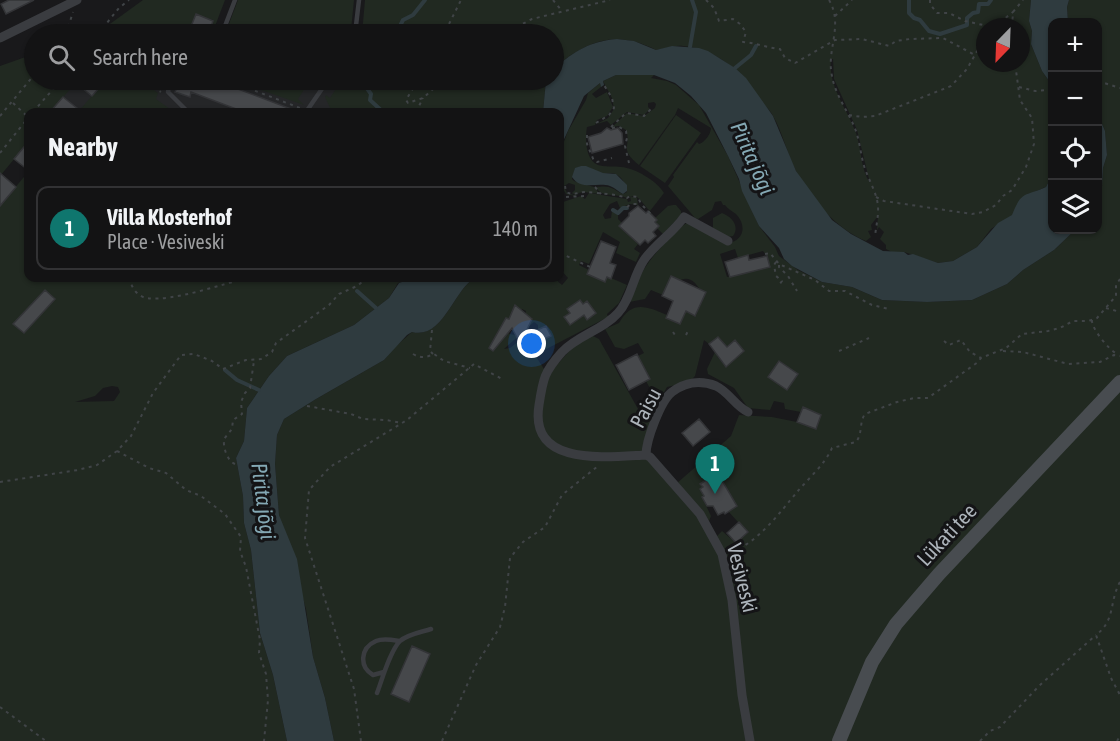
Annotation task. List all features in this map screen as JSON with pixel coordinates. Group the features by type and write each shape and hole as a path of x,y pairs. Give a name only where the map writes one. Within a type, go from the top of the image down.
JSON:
{"main road":[{"name":"Lükati tee","path":"839,741 872,662 896,624 939,574 1120,381"}],"street":[{"path":"32,24 75,5"},
{"path":"0,38 24,27"},
{"path":"646,455 597,457 567,453 550,444 545,439 537,419 544,376 571,343 618,314 644,261 684,217 728,241"},
{"name":"Paisu","path":"646,455 648,441 657,419 668,396 676,389 695,382 708,383 728,394 740,408 748,412"},
{"name":"Vesiveski","path":"646,455 654,460 700,514 722,554 732,600 742,695 750,741"}],"lane":[{"path":"226,24 235,0"},
{"path":"356,24 359,0"},
{"path":"309,108 321,90"},
{"path":"168,92 184,108"},
{"path":"377,693 400,641 431,629"},
{"path":"386,671 380,675 373,675 366,671 363,664 368,647 376,640 400,641"}],"path":[{"path":"106,24 129,0"},
{"path":"449,24 461,0"},
{"path":"553,0 562,11"},
{"path":"518,24 610,0"},
{"path":"706,0 714,8 719,21 733,19 740,24 746,32 743,42 780,50 785,58 795,63 835,40 862,39 889,46 896,41 943,38 975,55 960,78 951,86 875,116 861,117 849,114"},
{"path":"829,0 836,16 831,74 857,132 866,174 876,197 878,213 874,237"},
{"path":"836,16 852,0"},
{"path":"930,0 930,4 937,13 949,12 976,23"},
{"path":"1005,18 1023,0"},
{"path":"69,24 75,5"},
{"path":"1013,12 1013,18"},
{"path":"876,197 884,201 968,214 983,212 996,205 1014,187 1034,149 1032,118 1020,100 1016,72"},
{"path":"1102,82 1120,88"},
{"path":"596,123 609,116 614,108 612,98 604,85"},
{"path":"0,116 24,87"},
{"path":"1018,87 1035,91 1048,90"},
{"path":"36,108 52,90"},
{"path":"156,90 168,92"},
{"path":"254,90 298,108"},
{"path":"411,90 406,102 411,103 423,98"},
{"path":"418,108 423,98 432,90"},
{"path":"12,102 24,113"},
{"path":"628,163 625,146 626,131 619,127 612,128 626,113 644,116 651,109"},
{"path":"0,153 24,122"},
{"path":"587,135 586,144 594,161 612,158"},
{"path":"565,186 568,194 584,192 638,197 641,204 652,214"},
{"path":"595,187 602,195"},
{"path":"566,197 584,196 584,192"},
{"path":"628,197 628,206 641,204"},
{"path":"765,254 770,253 788,276 796,291"},
{"path":"564,255 590,267"},
{"path":"776,262 774,265 776,276 782,281 779,285"},
{"path":"779,265 815,280 829,291 845,291 872,305 889,309"},
{"path":"722,554 747,545 777,518 819,465 829,456 832,448 856,442 862,431 863,417 866,414 897,402 928,398 981,358 1002,350 1022,334 1060,328 1073,321 1097,318 1116,296 1116,285 1120,279"},
{"path":"132,282 132,287 141,296 148,298 168,297 231,282"},
{"path":"0,482 78,471 97,465 117,451 131,436 153,393 182,355 191,353 212,361 223,369 246,360 261,359 272,352 276,343 328,305 339,294 362,282"},
{"path":"1105,308 1120,312"},
{"path":"1092,320 1091,324 1105,344 1120,356"},
{"path":"432,330 430,351 444,361 470,368"},
{"path":"686,335 688,331"},
{"path":"839,351 869,338"},
{"path":"944,341 949,345 961,340 970,352 981,358"},
{"path":"1002,350 1023,352 1068,364 1100,362 1114,355 1120,356"},
{"path":"413,354 425,357 433,354"},
{"path":"235,464 230,461 225,450 224,439 232,429 233,420 242,414 242,399 250,388 254,361"},
{"path":"361,741 354,689 305,538 309,490 330,467 402,423 470,368 477,365 502,379"},
{"path":"307,406 351,414 366,420 381,419 402,423"},
{"path":"117,451 149,468 166,473 186,490 201,496 225,514 241,537 240,551 246,567 260,640 259,653 266,674 268,700 264,741"},
{"path":"442,741 476,665 500,627 505,607 510,558 523,542 545,527 562,495 610,457"},
{"path":"980,741 990,731 1000,728 1039,686 1104,628 1113,610 1115,592 1120,582"},
{"path":"1095,635 1120,695"},
{"path":"0,707 46,741"},
{"path":"1117,741 1120,736"}],"shaded area":[{"path":"143,0 225,0 216,24 212,24 213,20 196,15 192,24 110,24"},
{"path":"238,0 354,0 352,24 229,24"},
{"path":"365,0 1031,0 1029,18 976,18 976,72 1030,72 1030,24 1031,44 1048,79 1048,183 1046,187 1022,199 1013,215 991,229 977,247 953,261 938,263 904,252 892,252 886,249 886,245 880,239 884,232 879,227 877,230 878,216 871,225 872,230 868,231 871,237 866,241 844,229 825,212 802,182 770,111 744,79 717,56 695,48 679,46 656,50 627,40 614,39 590,45 564,60 564,24 363,24","holes":["831,59 833,59 834,79 857,130 870,183 864,171 856,133 832,79"]},
{"path":"1069,0 1120,0 1120,741 334,741 313,657 306,609 279,515 275,464 277,435 284,419 384,360 412,332 423,332 432,328 470,282 559,282 562,285 568,278 564,274 564,202 581,196 585,199 589,193 627,199 628,202 631,201 630,196 637,198 638,205 630,204 620,208 617,201 610,204 603,215 605,219 611,218 612,211 618,215 622,223 620,226 638,244 634,249 640,253 636,262 616,253 620,242 603,232 589,264 581,261 579,265 589,270 587,274 611,278 627,285 619,303 607,314 608,317 535,355 544,369 553,369 574,346 591,335 599,339 638,409 652,419 643,445 717,536 722,531 736,543 747,532 728,511 737,506 714,475 701,484 703,487 700,489 711,516 709,521 676,484 731,436 739,415 772,417 816,429 821,415 803,407 801,412 785,409 784,403 774,401 770,410 748,408 734,388 708,374 707,369 715,352 726,367 744,351 735,340 727,347 718,337 709,344 704,340 695,376 689,382 667,387 658,403 646,381 650,379 638,356 644,353 638,343 624,349 615,347 605,329 619,323 634,308 652,309 680,324 686,311 696,315 706,292 691,280 686,279 673,285 663,295 651,290 645,299 629,302 650,260 682,226 687,223 728,243 738,239 743,227 736,214 721,201 715,202 712,210 698,219 695,218 668,186 673,175 697,142 699,144 705,140 711,128 678,108 639,165 627,151 626,130 619,126 612,127 627,113 644,116 655,108 656,104 648,103 650,109 644,115 627,112 611,125 607,121 597,124 608,118 614,109 612,98 603,81 616,75 654,75 651,78 676,85 699,105 728,156 759,226 779,256 798,270 822,282 852,287 882,300 927,302 972,300 1007,284 1023,270 1054,250 1071,234 1102,234 1103,168 1107,155 1105,131 1102,124 1102,18 1068,18","holes":["735,249 738,258 763,251 770,267 727,277 720,254","522,309 526,311 525,315 532,318 529,325 519,326 516,335 509,334 512,323","534,322 538,325 538,330 546,326 550,333 546,339 542,340 533,330 510,348 504,349"]},
{"path":"24,58 24,90 69,90 54,108 24,108 24,147 0,176 0,66"},
{"path":"600,83 601,87 592,94 596,98 607,92 613,107 607,116 597,120 595,125 587,127 588,154 598,165 633,170 661,188 664,193 650,211 637,197 627,198 601,193 598,190 596,187 605,186 623,194 627,192 623,180 614,174 598,172 585,166 575,169 572,179 574,181 594,187 600,194 584,192 573,194 575,185 569,183 564,186 564,142 588,93"},
{"path":"68,90 345,90 343,108 52,108"},
{"path":"97,90 154,90 158,93 156,99 168,108 82,108"},
{"path":"261,90 304,90 298,99 304,105"},
{"path":"335,90 545,90 543,108 330,108 325,97 326,95 330,98"},
{"path":"676,115 701,133 665,183 640,166"},
{"path":"24,177 24,282 401,282 398,283 389,298 354,325 287,356 269,376 247,408 244,441 236,458 243,496 244,523 251,550 260,633 273,675 287,741 0,741 0,206","holes":["118,387 120,392 114,401 75,402 95,396 103,388"]},
{"path":"676,205 681,215 663,234 657,228 655,218 668,206"},
{"path":"722,213 734,222 736,229 733,236 728,237 713,228 713,218"}],"water":[{"path":"1031,0 1069,0 1068,18 1048,18 1048,79 1031,44 1032,31 1029,18"},
{"name":"Pirita jõgi","path":"617,39 634,41 656,50 672,46 699,48 735,68 746,78 773,116 796,171 832,220 851,234 883,251 904,252 938,263 953,261 977,247 998,223 1012,215 1021,198 1046,187 1048,183 1048,234 1071,234 1054,250 1023,270 1007,284 972,300 927,302 882,300 852,287 822,282 792,266 784,259 779,248 759,226 742,191 739,179 706,113 675,83 654,75 616,75 603,81 604,85 601,87 600,83 584,96 564,139 564,108 543,108 545,90 564,90 564,61 590,45"},
{"path":"1102,124 1105,131 1107,155 1103,168 1102,186"},
{"path":"581,166 603,173 616,174 627,185 627,191 623,194 610,186 580,184 572,177 575,168"},
{"name":"Pirita jõgi","path":"470,282 432,328 407,335 384,360 284,419 277,435 275,464 279,515 297,559 313,657 334,741 287,741 273,675 260,633 251,550 244,523 243,496 236,458 244,441 247,408 269,376 287,356 354,325 389,298 399,283"}],"building":[{"path":"9,0 34,0 6,14 1,4"},
{"path":"196,14 213,21 212,24 192,24"},
{"path":"84,90 97,90 92,96"},
{"path":"176,90 241,90 288,108 233,108 191,92 190,97 175,92"},
{"path":"63,97 77,108 53,108"},
{"path":"607,128 611,130 618,128 622,133 623,144 592,153 588,137 601,133"},
{"path":"24,147 24,167 14,159"},
{"path":"0,173 16,187 0,206"},
{"path":"638,206 646,213 648,211 657,220 655,222 659,226 653,232 656,236 648,243 645,240 640,245 619,226"},
{"path":"601,241 616,247 610,263 616,265 611,279 607,277 605,282 587,274"},
{"path":"748,255 749,260 767,256 770,267 730,277 725,262"},
{"path":"671,276 706,292 695,316 686,311 680,324 666,318 673,301 662,296"},
{"path":"45,290 55,299 24,333 13,324"},
{"path":"580,300 583,304 587,301 596,313 587,320 584,315 570,325 564,317 570,313 567,309"},
{"path":"515,305 532,319 524,336 546,326 551,336 523,349 512,328 493,351 489,348 506,318 509,319"},
{"path":"718,337 727,347 735,340 744,351 726,367 709,344"},
{"path":"637,354 650,379 629,390 616,365"},
{"path":"779,361 798,374 787,390 768,377"},
{"path":"803,407 821,415 816,429 797,422"},
{"path":"699,419 710,432 693,446 682,433"},
{"path":"714,475 717,479 720,477 737,506 725,514 724,512 718,515 713,506 707,506 702,497 704,496 700,489 703,487 700,484"},
{"path":"739,522 748,532 736,543 727,533"},
{"path":"412,646 430,654 409,702 391,694"}],"waterway":[{"path":"401,24 403,20 413,15 425,0"},
{"path":"690,47 696,12 692,0"},
{"path":"909,0 909,13 920,20 929,31 940,34 967,25 967,18 978,12 979,4 988,4 991,0"},
{"path":"735,68 751,55 756,46"},
{"path":"368,90 371,94 370,100 379,108"},
{"path":"613,210 618,213 623,208 627,208"},
{"path":"357,291 376,308"},
{"path":"225,370 237,380 259,390"}],"place":[{"name":"Villa Klosterhof","path":"715,494"}]}
